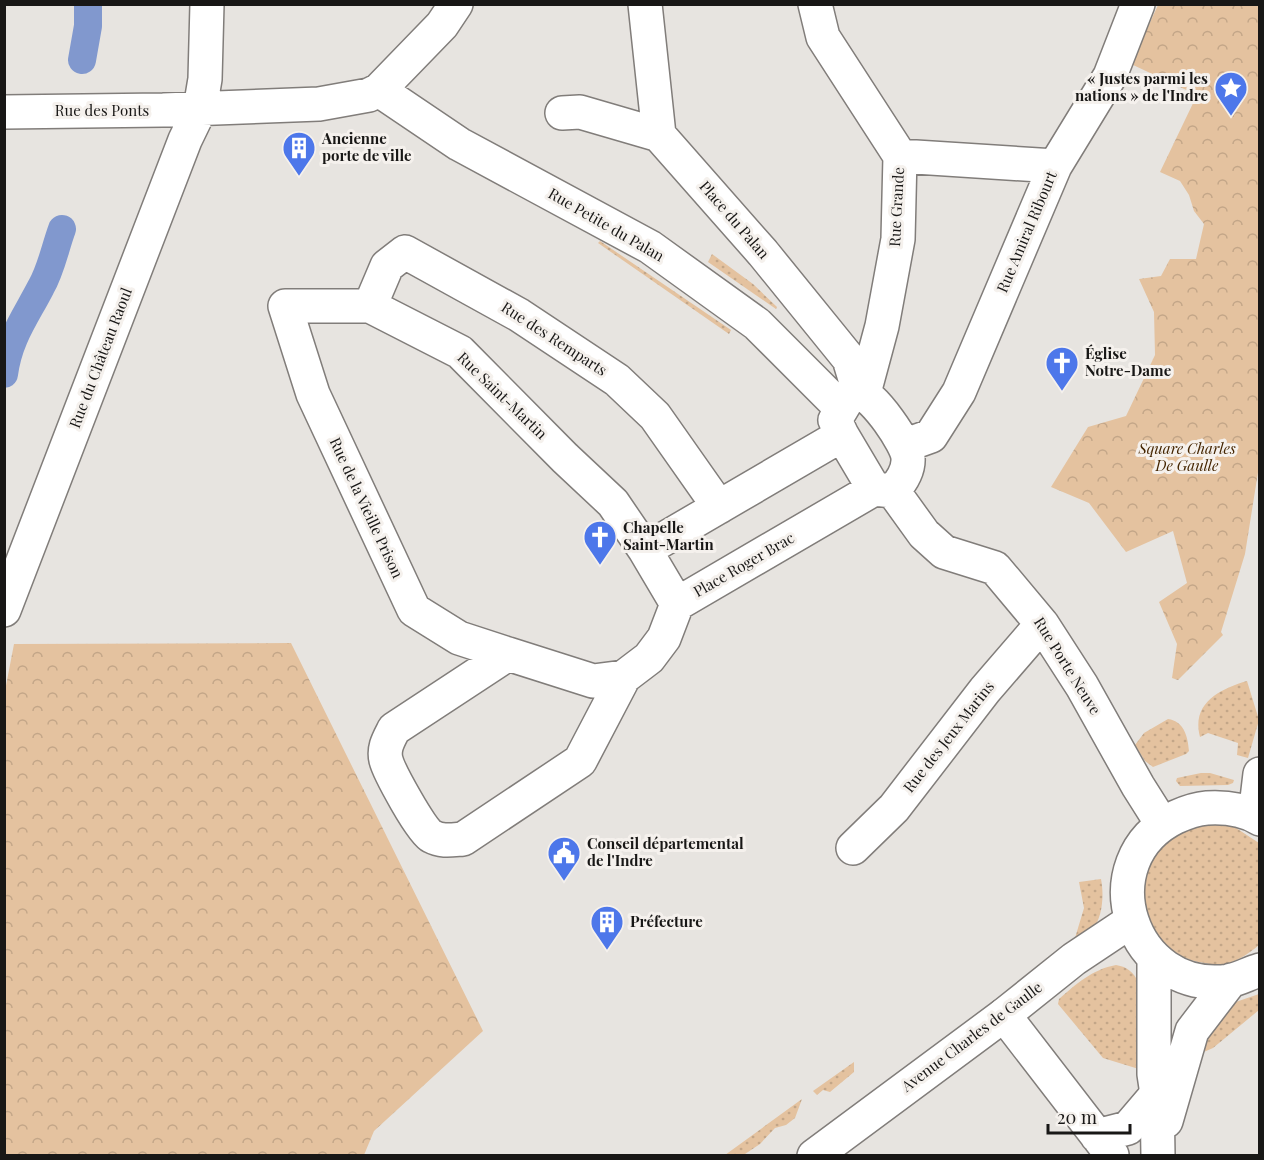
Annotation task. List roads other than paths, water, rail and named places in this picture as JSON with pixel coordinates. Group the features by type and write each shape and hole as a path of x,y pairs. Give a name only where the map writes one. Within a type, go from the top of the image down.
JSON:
{"street":[{"name":"Rue du Château Raoul","path":"4,610 180,152 200,109 205,79 207,4"},
{"path":"374,93 442,25 456,4"},
{"path":"562,113 580,112 659,135 645,4"},
{"name":"Rue Grande","path":"815,4 823,37 900,156 898,239 882,326 852,407"},
{"name":"Rue Amiral Ribourt","path":"906,445 930,436 959,392 1055,166 1110,76 1138,4"},
{"name":"Rue des Ponts","path":"4,112 200,109 318,104 374,93"},
{"name":"Rue Petite du Palan","path":"374,93 459,144 650,247 757,324 852,407"},
{"name":"Place du Palan","path":"659,135 762,253 849,358 852,407"},
{"path":"900,156 1055,166"},
{"name":"Rue des Remparts","path":"370,306 387,266 405,252 519,315 617,380 655,416 719,507"},
{"name":"Rue Saint-Martin","path":"285,306 370,306 460,352 613,503 645,550"},
{"name":"Rue de la Vieille Prison","path":"285,306 313,394 414,610 459,638 508,654 593,681 624,678"},
{"path":"645,550 719,507 852,407 870,398 906,445"},
{"path":"852,407 884,490"},
{"name":"Place Roger Brac","path":"645,550 677,604 903,479 909,459 906,445"},
{"name":"Rue Porte Neuve","path":"884,490 924,534 944,552 995,568 1042,624 1082,686 1162,824"},
{"path":"508,654 394,729 385,747 386,760 404,797 428,835 445,841 463,839 580,761 624,678 649,658 664,638 677,604"},
{"name":"Rue des Jeux Marins","path":"853,848 894,808 985,690 1042,624"},
{"path":"1245,975 1203,981 1176,973 1154,957 1140,940 1131,921 1127,893 1132,864 1145,841 1162,824 1194,809 1225,807 1257,818 1260,774"},
{"name":"Avenue Charles de Gaulle","path":"814,1155 1004,1015 1074,959 1131,921"},
{"path":"1154,957 1154,1074 1157,1094 1158,1149"},
{"path":"1158,1149 1192,1031 1245,975"},
{"path":"1004,1015 1108,1150 1157,1094"}],"waterway":[{"path":"82,60 88,26 88,4"},
{"path":"4,374 14,339 44,280 62,229"}],"place":[{"name":"« Justes parmi les nations » de l'Indre","path":"1231,117"},
{"name":"Ancienne porte de ville","path":"299,177"},
{"name":"Église Notre-Dame","path":"1062,392"},
{"name":"Chapelle Saint-Martin","path":"600,566"},
{"name":"Conseil départemental de l'Indre","path":"564,882"},
{"name":"Préfecture","path":"607,951"}],"park label":[{"name":"Square Charles De Gaulle","path":"1187,458"}]}
